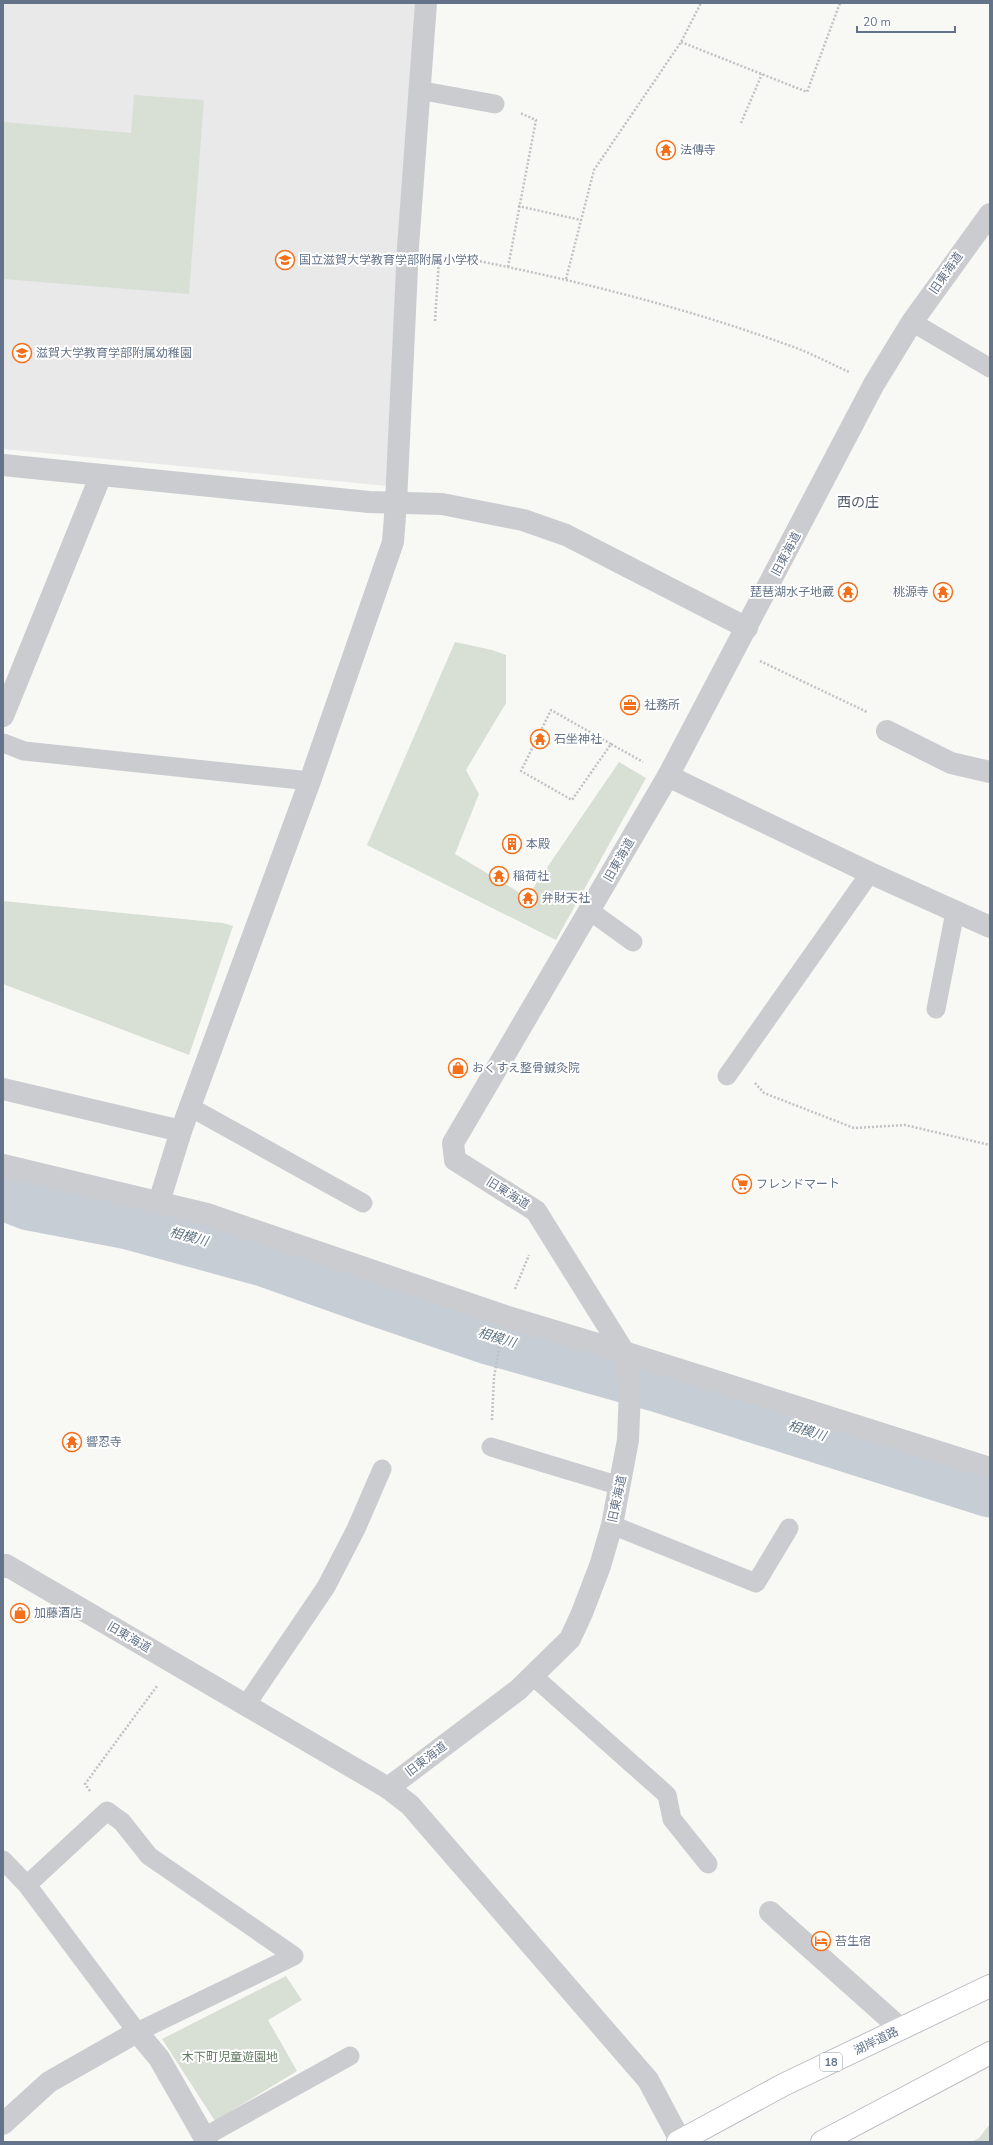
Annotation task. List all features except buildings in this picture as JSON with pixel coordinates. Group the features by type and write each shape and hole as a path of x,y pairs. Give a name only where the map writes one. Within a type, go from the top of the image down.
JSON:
{"main road":[{"name":"湖岸道路","path":"680,2142 784,2085 990,1986"},
{"path":"822,2142 990,2053"}],"street":[{"path":"159,1202 181,1131 310,781 393,542 408,247 418,90 426,3"},
{"name":"旧東海道","path":"4,1565 388,1788 518,1690 570,1639 582,1613 600,1566 612,1525 620,1486 628,1440 630,1390 625,1358 536,1211 455,1160 454,1143 668,776 874,384 912,322 990,214"},
{"path":"3,465 369,502 442,504 523,520 566,535 747,628"},
{"path":"3,716 100,475"},
{"path":"887,731 951,763 990,772"},
{"path":"668,776 870,873 990,928"},
{"path":"3,1089 181,1131"},
{"path":"3,1165 207,1214 625,1358 990,1468"},
{"path":"388,1788 410,1805 648,2080 680,2142"},
{"path":"770,1912 901,2029"},
{"path":"3,2124 49,2082 137,2032 159,2058 206,2139"}],"lane":[{"path":"418,90 495,104"},
{"path":"912,322 990,368"},
{"path":"3,743 24,751 310,781"},
{"path":"732,1070 870,873"},
{"path":"590,911 633,942"},
{"path":"936,1009 956,912"},
{"path":"190,1107 363,1203"},
{"path":"491,1447 620,1486"},
{"path":"246,1705 326,1587 356,1529 382,1469"},
{"path":"612,1525 756,1583 789,1528"},
{"path":"532,1675 667,1795 672,1819 708,1864"},
{"path":"3,1860 27,1885 137,2032 294,1956 149,1856 122,1822 108,1811 27,1885"},
{"path":"206,2139 350,2056"}],"path":[{"path":"566,279 594,170 682,42 701,3"},
{"path":"682,42 806,92 840,3"},
{"path":"741,123 762,74"},
{"path":"495,104 536,120 518,206 508,266"},
{"path":"518,206 581,220"},
{"path":"435,323 439,260 448,255 566,279 675,308 790,345 874,384"},
{"path":"736,649 882,720 887,731"},
{"path":"611,744 572,800 521,771 551,710 668,776"},
{"path":"732,1070 764,1093 854,1128 905,1125 990,1145"},
{"path":"505,1316 532,1248 550,1235"},
{"path":"491,1447 494,1377 499,1350"},
{"path":"108,1811 85,1784 174,1663"}],"shaded area":[{"path":"3,3 416,3 388,486 3,449"}],"green space":[{"path":"134,95 204,100 189,294 3,279 3,122 131,133"},
{"path":"455,642 492,650 506,655 506,703 466,770 479,794 455,854 527,897 619,762 646,778 556,940 367,845"},
{"path":"3,901 223,923 233,926 189,1055 3,984"},
{"name":"木下町児童遊園地","path":"286,1976 302,2000 268,2020 297,2071 215,2121 162,2039"},
{"path":"990,2124 990,2142 971,2142 979,2138"}],"waterway":[{"name":"相模川","path":"3,1191 30,1201 129,1220 264,1257 489,1335 656,1382 990,1488"}],"place":[{"name":"法傳寺","path":"666,150"},
{"name":"国立滋賀大学教育学部附属小学校","path":"285,260"},
{"name":"滋賀大学教育学部附属幼稚園","path":"22,353"},
{"name":"琵琶湖水子地蔵","path":"848,592"},
{"name":"桃源寺","path":"943,592"},
{"name":"社務所","path":"630,705"},
{"name":"石坐神社","path":"540,739"},
{"name":"本殿","path":"512,844"},
{"name":"稲荷社","path":"499,876"},
{"name":"弁財天社","path":"528,898"},
{"name":"おくすえ整骨鍼灸院","path":"458,1068"},
{"name":"フレンドマート","path":"742,1184"},
{"name":"響忍寺","path":"72,1442"},
{"name":"加藤酒店","path":"20,1613"},
{"name":"苔生宿","path":"821,1941"}],"district":[{"name":"西の庄","path":"858,502"}]}
